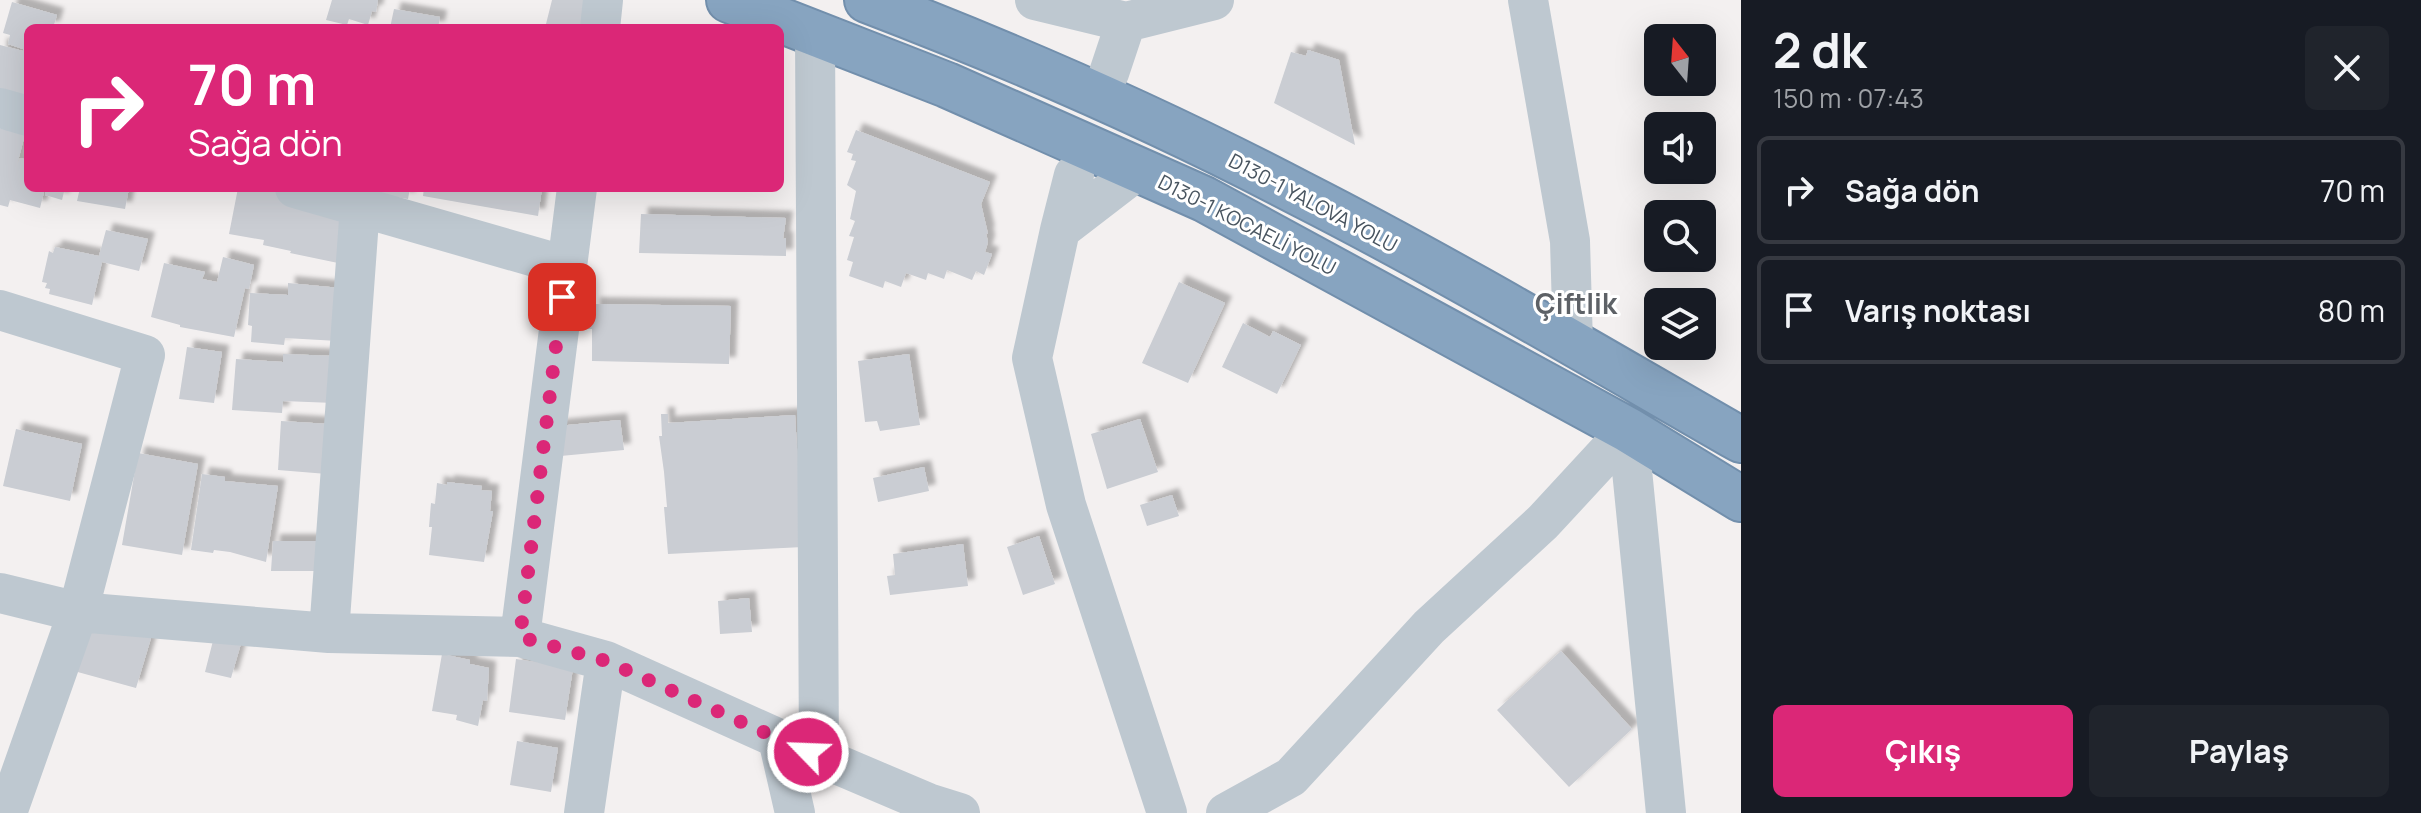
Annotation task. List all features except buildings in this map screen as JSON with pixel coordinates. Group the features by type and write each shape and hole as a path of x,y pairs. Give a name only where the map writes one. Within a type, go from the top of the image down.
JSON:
{"highway":[{"name":"D130-1 KOCAELİ YOLU","path":"729,0 947,85 1204,199 1628,430 1741,499"},
{"name":"D130-1 YALOVA YOLU","path":"867,0 982,45 1096,95 1303,195 1741,440"}],"street":[{"path":"600,24 603,0"},
{"path":"1035,0 1126,22 1214,0"},
{"path":"1528,0 1570,241 1573,344"},
{"path":"1109,73 1126,22"},
{"path":"815,34 819,757"},
{"path":"0,108 24,115"},
{"path":"1060,230 1138,170"},
{"path":"1074,175 1032,358 1066,505 1167,813"},
{"path":"309,192 566,266"},
{"path":"520,637 576,192"},
{"path":"329,633 360,206"},
{"path":"0,310 145,355 78,612 7,813"},
{"path":"1226,813 1291,777 1429,627 1543,522 1628,430"},
{"path":"1628,430 1666,813"},
{"path":"0,593 78,612 329,633 520,637 606,661 819,757 928,803 960,813"},
{"path":"584,813 606,661"},
{"path":"778,739 795,813"}],"district":[{"name":"Çiftlik","path":"1576,304"}],"route":[{"path":"562,297 520,637 606,661 808,752"}]}
